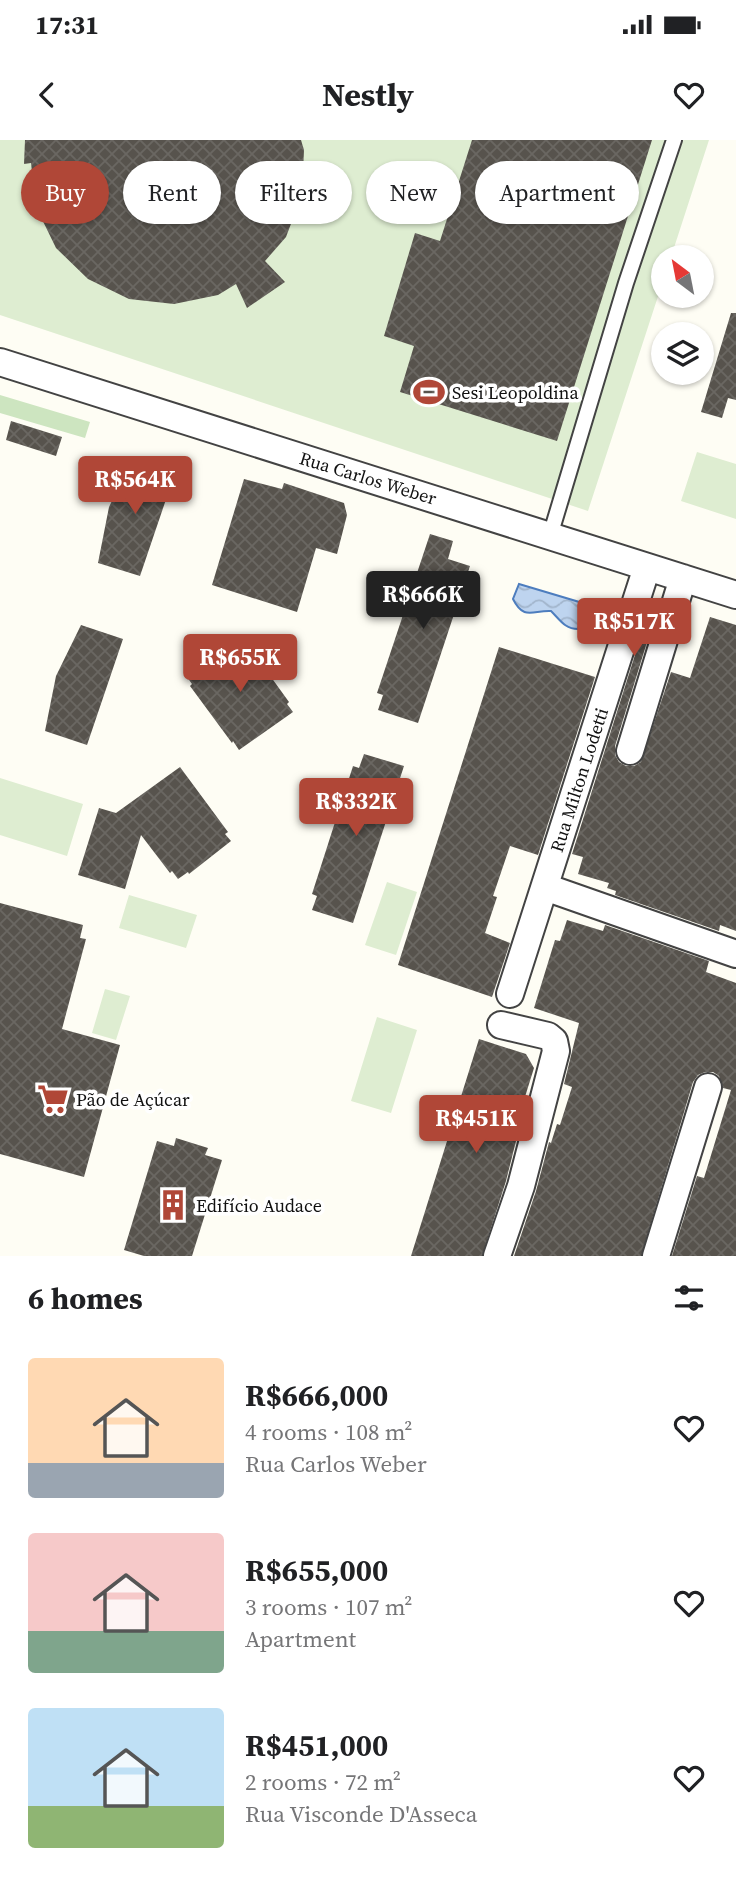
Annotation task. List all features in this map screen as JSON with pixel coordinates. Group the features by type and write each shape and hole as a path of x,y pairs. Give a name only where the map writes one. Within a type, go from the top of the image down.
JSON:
{"street":[{"name":"Rua Carlos Weber","path":"0,362 736,595"},
{"name":"Rua Milton Lodetti","path":"510,994 647,567"},
{"path":"630,751 682,578"},
{"path":"545,887 736,954"},
{"path":"497,1256 521,1185 556,1051 554,1041 548,1037 501,1024"},
{"path":"656,1256 708,1087"}],"lane":[{"path":"550,536 626,283 674,140"}],"green space":[{"name":"Sesi Leopoldina","path":"0,140 709,140 675,245 651,245 651,308 654,308 588,511 0,315"},
{"path":"0,395 90,422 85,438 0,413"},
{"path":"697,452 736,464 736,519 681,501"},
{"path":"0,778 83,804 67,856 0,835"},
{"path":"387,882 417,892 396,955 365,945"},
{"path":"129,895 197,915 186,948 119,928"},
{"path":"105,989 130,996 116,1040 92,1033"},
{"path":"377,1017 417,1030 391,1113 351,1101"}],"water":[{"path":"519,584 586,604 578,629 566,626 551,611 529,613 521,610 513,599"}],"building":[{"path":"25,140 301,140 304,161 235,161 235,224 291,224 286,237 265,261 285,282 247,308 236,284 218,295 174,304 129,299 88,279 56,248 44,224 109,224 109,161 24,161"},
{"path":"472,140 652,140 639,181 639,161 475,161 475,224 625,224 557,441 400,392 414,346 384,336 415,233 440,241 445,224 461,224 461,175"},
{"path":"731,313 736,313 736,400 728,398 722,418 701,412 709,385 714,385 714,369"},
{"path":"11,421 62,437 56,456 6,440"},
{"path":"134,456 176,470 140,576 98,563 109,507"},
{"path":"244,479 282,489 284,483 344,503 347,515 337,554 316,548 297,612 212,585"},
{"path":"430,534 453,541 448,559 470,566 418,723 378,710 383,695 377,693"},
{"path":"653,598 660,600 615,746 615,755 619,762 626,766 641,762 671,672 690,678 710,617 736,625 736,931 720,925 719,931 615,895 616,891 607,888 609,883 578,874 583,857 572,854"},
{"path":"81,625 123,639 87,745 45,731 56,676"},
{"path":"242,637 289,702 287,704 293,712 239,750 190,686 192,684 187,677"},
{"path":"499,647 595,677 538,855 510,846 493,896 497,897 485,933 510,943 492,997 398,965"},
{"path":"364,754 404,766 353,923 312,910 317,896 312,894 353,766 359,768"},
{"path":"180,767 228,832 225,834 231,841 189,874 188,872 178,879 172,871 170,873 141,835 125,889 78,875 99,808 116,813"},
{"name":"Pão de Açúcar","path":"0,903 83,925 80,938 86,939 62,1029 120,1045 84,1177 0,1154"},
{"path":"567,920 603,931 605,925 709,961 706,972 736,983 736,1256 672,1256 697,1176 704,1178 731,1090 723,1088 719,1076 713,1072 705,1072 698,1075 693,1082 641,1256 514,1256 549,1142 551,1143 557,1124 560,1125 572,1087 564,1084 579,1023 534,1008 555,940 560,941"},
{"path":"479,1039 526,1054 534,1068 514,1132 518,1133 506,1181 482,1256 411,1256"},
{"name":"Edifício Audace","path":"176,1138 208,1148 205,1155 222,1160 192,1256 144,1256 124,1250 157,1141 174,1146"}],"place":[{"name":"Sesi Leopoldina","path":"429,392"},
{"name":"Pão de Açúcar","path":"53,1099"},
{"name":"Edifício Audace","path":"173,1205"}]}
